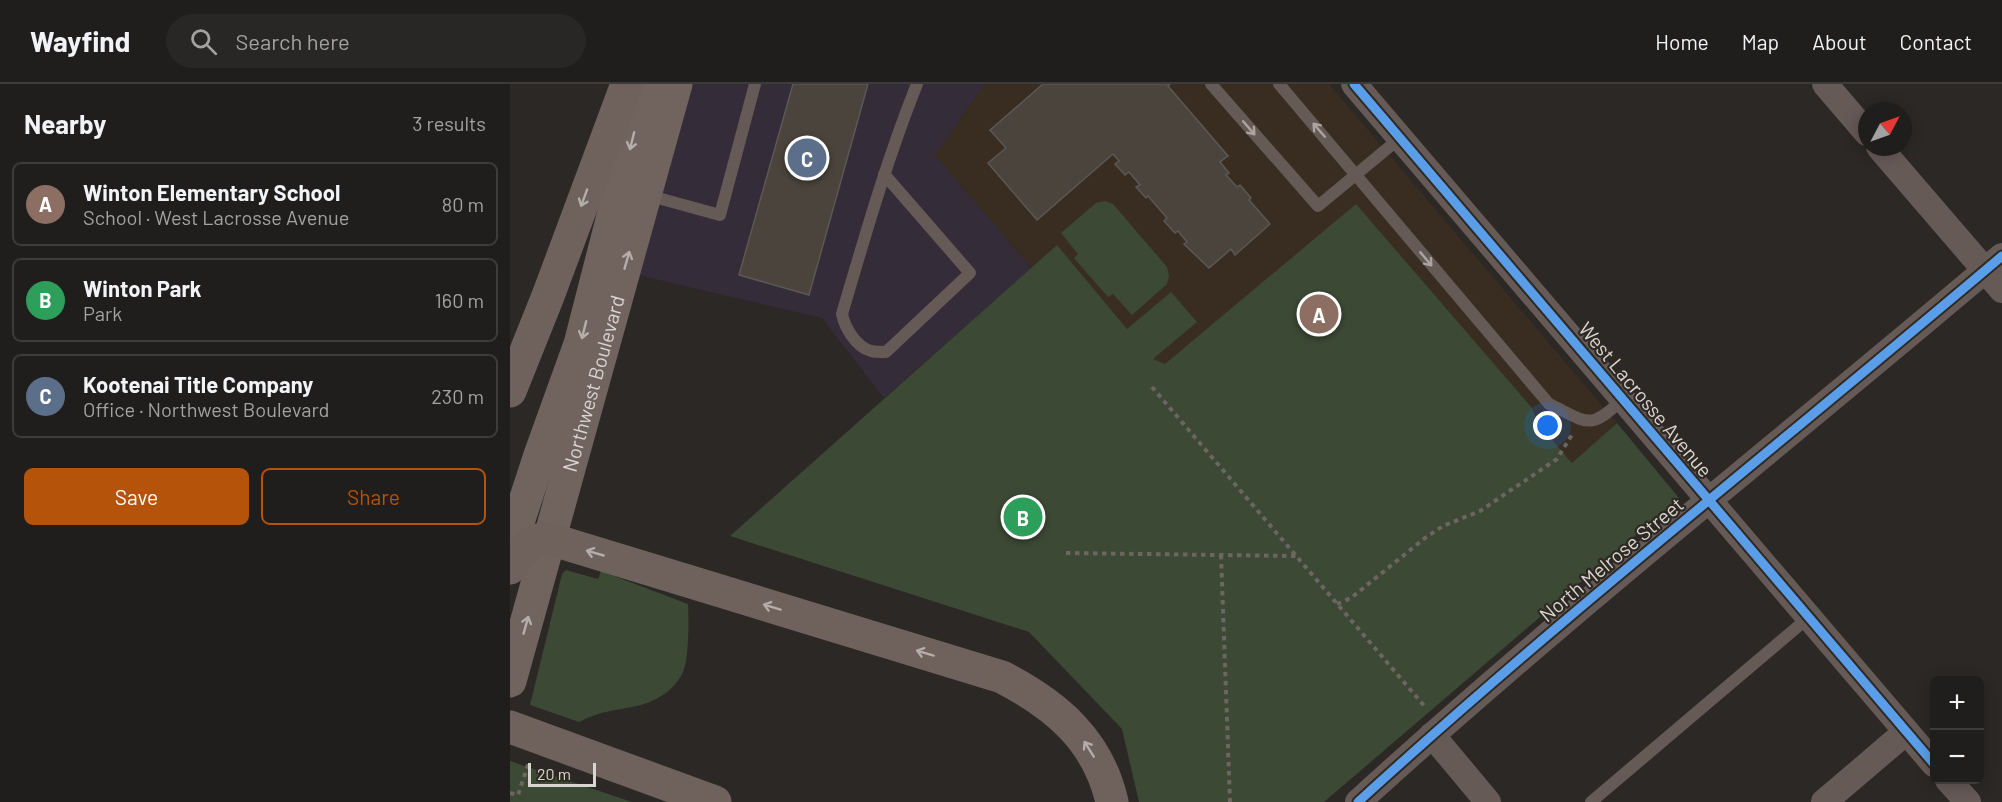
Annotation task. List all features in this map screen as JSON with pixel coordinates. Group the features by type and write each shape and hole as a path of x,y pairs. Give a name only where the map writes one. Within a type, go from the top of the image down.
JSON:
{"highway":[{"path":"510,391 627,84"},
{"path":"510,568 525,548 533,542 539,539 550,539 1002,677 1042,699 1071,723 1088,746 1104,775 1112,802"},
{"path":"516,729 669,794 715,802"}],"main road":[{"name":"Northwest Boulevard","path":"510,547 580,344 646,84"},
{"name":"Northwest Boulevard","path":"510,681 676,84"}],"street":[{"name":"West Lacrosse Avenue","path":"1354,84 1930,758"},
{"path":"1824,84 1858,123"},
{"path":"1888,156 1994,263 2002,290"},
{"name":"North Melrose Street","path":"1358,802 1432,735 1708,500 1994,263"},
{"path":"1824,802 1906,732"},
{"path":"1432,735 1488,802"},
{"path":"1952,784 1968,802"}],"lane":[{"path":"646,194 720,215 755,84"},
{"path":"884,174 970,273 886,352 871,351 861,346 844,323 842,314 884,174 896,136 917,84"},
{"path":"1211,84 1318,206 1400,138"},
{"path":"1279,84 1549,404 1581,419 1594,422 1604,417 1623,399"},
{"path":"1592,802 1809,617"}],"path":[{"path":"1152,387 1426,708"},
{"path":"1337,604 1359,592 1443,526 1480,511 1557,459 1581,419"},
{"path":"1066,553 1297,556"},
{"path":"1221,555 1230,802"},
{"path":"510,793 518,795 529,762"}],"shaded area":[{"path":"686,84 985,84 935,155 1032,268 884,398 822,318 634,274"},
{"path":"985,84 1329,84 1617,423 1572,463 1544,430 1152,360 1057,245 1032,268 935,155"}],"green space":[{"path":"1105,201 1113,204 1167,267 1169,276 1167,284 1132,315 1113,294 1108,297 1074,258 1078,254 1061,233 1096,203"},
{"path":"1356,204 1532,408 1537,422 1572,463 1617,423 1679,498 1324,802 1139,802 1122,729 1029,632 730,536 1057,245 1127,329 1171,292 1197,322 1153,359 1165,364"},
{"path":"566,570 598,579 601,571 688,604 685,666 680,678 671,689 647,703 602,713 579,722 530,705 562,574"},
{"path":"510,761 632,802 510,802"}],"building":[{"path":"793,84 868,84 809,295 739,275"},
{"path":"1043,84 1170,84 1168,86 1228,156 1220,162 1229,173 1226,175 1237,187 1240,185 1251,198 1249,200 1270,224 1235,255 1231,249 1209,268 1184,244 1187,242 1178,231 1175,233 1164,221 1167,218 1148,196 1146,198 1136,187 1140,185 1129,172 1125,175 1115,164 1119,161 1113,154 1037,220 988,163 1006,148 990,130"}],"cycle path":[{"path":"1354,84 1930,759"},
{"path":"1358,802 1516,662 2002,256"}],"place":[{"name":"Kootenai Title Company","path":"807,158"},
{"name":"Winton Elementary School","path":"1319,314"},
{"name":"Winton Park","path":"1023,517"}]}
